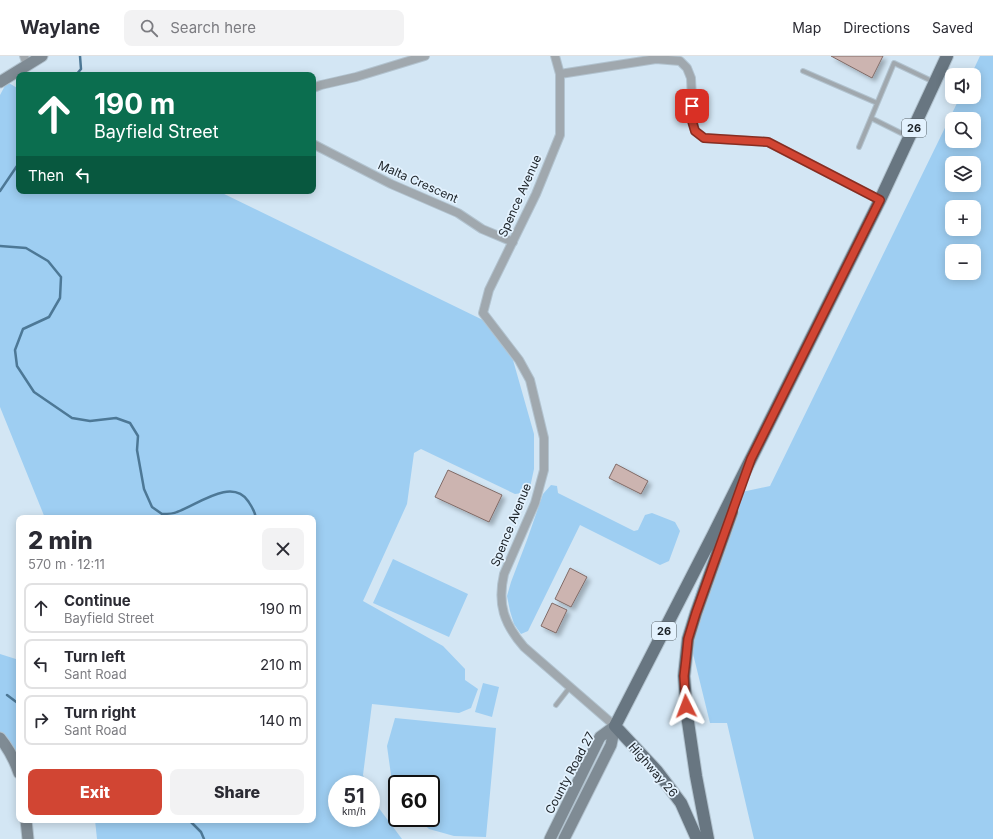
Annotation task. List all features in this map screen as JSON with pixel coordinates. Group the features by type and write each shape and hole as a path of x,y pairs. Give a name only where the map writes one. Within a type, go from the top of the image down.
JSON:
{"main road":[{"path":"0,82 25,61 42,56"},
{"name":"26","path":"614,726 713,535 880,200 947,56"},
{"path":"708,839 686,715 684,676 688,639 751,459"},
{"name":"County Road 27","path":"550,839 600,737 614,726"},
{"name":"County Road 27","path":"564,839 611,745 614,726"},
{"name":"Highway 26","path":"614,726 657,771 681,803 697,839"},
{"path":"0,738 5,744 16,766"},
{"path":"26,823 28,839"}],"street":[{"path":"316,87 356,77 426,56"},
{"name":"Spence Avenue","path":"555,56 560,74 560,135 536,194 489,290 483,313 519,360 530,380 544,438 544,470 535,503 504,574 501,586 501,600 508,625 515,637 524,647 614,726"},
{"path":"560,74 656,60 680,61 687,68 691,78 692,121 695,131 704,138 768,142 880,200"},
{"name":"Malta Crescent","path":"316,146 391,184 458,213 482,228 513,242"}],"lane":[{"path":"859,147 894,63 935,83"},
{"path":"803,71 877,103"},
{"path":"871,118 909,138"},
{"path":"556,705 570,687"}],"shaded area":[{"path":"980,56 993,56 993,839 754,839 727,723 710,723 686,625 697,589 737,493 770,486 945,128 945,148 981,148 981,112 953,112 957,104 981,104 981,68 974,68"},
{"path":"7,82 16,87 16,194 224,194 485,321 513,360 534,434 534,469 529,492 515,494 421,449 414,453 407,504 363,601 443,646 465,669 465,680 478,689 471,708 459,713 372,704 363,775 328,775 328,827 380,827 380,810 388,820 388,827 393,827 402,839 97,839 95,823 316,823 316,515 44,515 0,407 0,95"},
{"path":"551,485 557,486 558,493 634,531 638,530 645,515 652,513 675,522 680,531 669,561 660,565 580,525 528,631 521,634 514,624 507,596 543,494"},
{"path":"393,559 468,594 449,637 373,603"},
{"path":"0,654 16,659 16,752 3,753 0,748"},
{"path":"483,683 499,687 492,717 475,712"},
{"path":"395,718 496,728 486,837 454,836 429,829 427,827 440,827 440,775 391,775 387,746"}],"building":[{"path":"831,56 883,56 872,78"},
{"path":"616,464 648,481 641,494 609,478"},
{"path":"448,470 502,495 489,522 435,497"},
{"path":"570,568 587,577 571,607 555,599"},
{"path":"552,603 567,610 556,633 541,626"}],"waterway":[{"path":"78,72 81,69 80,56"},
{"path":"0,191 16,167"},
{"path":"0,246 26,248 48,261 61,277 60,298 49,317 23,329 15,350 17,366 34,392 72,418 90,421 116,418 130,423 138,436 137,450 144,489 152,507 162,514 175,513 214,495 224,492 233,492 241,494 248,501 255,515"},
{"path":"7,695 16,702"},
{"path":"192,823 201,832 204,839"}],"route":[{"path":"686,706 684,676 688,639 751,459 880,200 768,142 704,138 695,131 692,121 692,106"}]}
